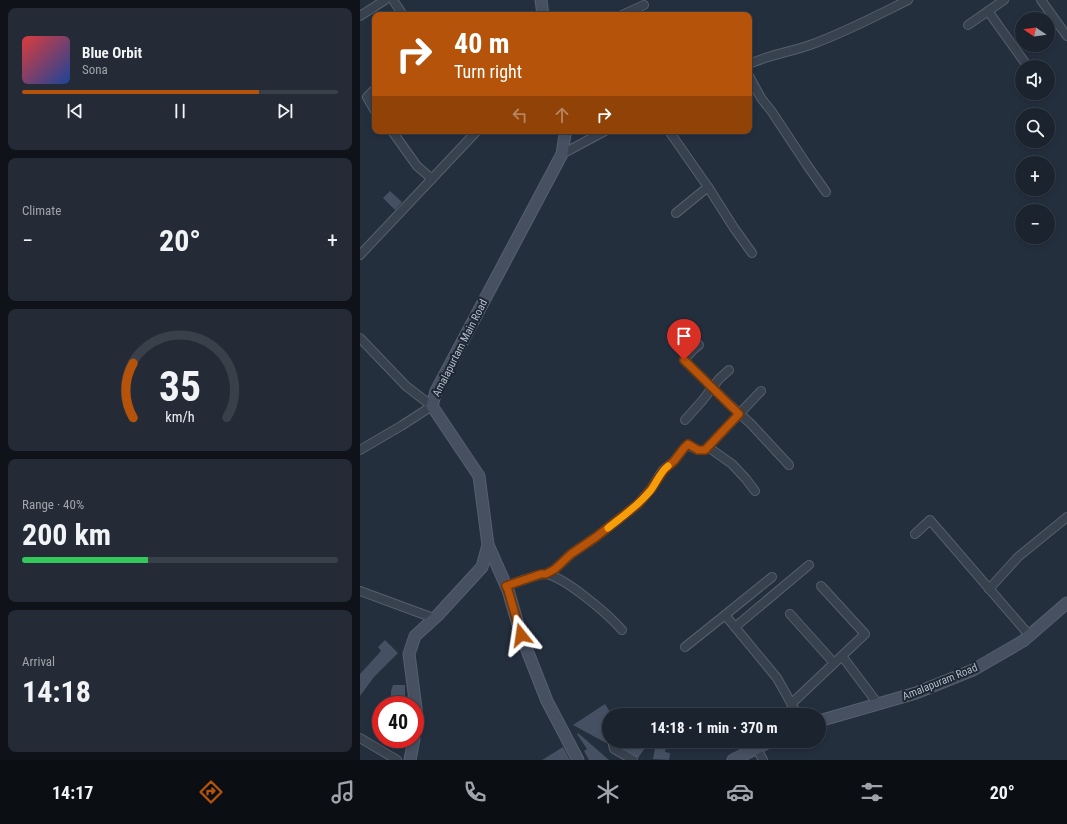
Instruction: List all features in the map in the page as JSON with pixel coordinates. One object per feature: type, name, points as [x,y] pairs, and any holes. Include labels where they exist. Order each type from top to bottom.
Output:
[{"type":"street","points":[[360,16],[385,0]]},
{"type":"street","points":[[393,0],[401,12]]},
{"type":"street","points":[[541,0],[543,12]]},
{"type":"street","points":[[752,63],[831,36],[908,0]]},
{"type":"street","points":[[968,25],[1004,0]]},
{"type":"street","points":[[1041,0],[1067,36]]},
{"type":"street","points":[[629,12],[644,5]]},
{"type":"street","points":[[988,11],[1023,60]]},
{"type":"street","points":[[752,81],[826,192]]},
{"type":"street","points":[[372,92],[367,97],[372,106]]},
{"type":"street","points":[[394,134],[417,166],[432,179]]},
{"type":"street","points":[[360,255],[474,134]]},
{"type":"street","name":"Amalapurtam Main Road","points":[[414,696],[409,654],[415,636],[435,618],[482,567],[488,545],[479,476],[432,406],[436,392],[562,154],[565,134]]},
{"type":"street","points":[[562,154],[599,134]]},
{"type":"street","points":[[671,134],[752,253]]},
{"type":"street","points":[[676,212],[708,187]]},
{"type":"street","points":[[360,338],[406,386],[432,406],[360,450]]},
{"type":"street","points":[[699,345],[694,348],[684,360],[751,424],[789,465]]},
{"type":"street","points":[[685,420],[723,374],[729,370]]},
{"type":"street","points":[[506,586],[541,574],[546,574],[555,569],[571,554],[596,537],[638,504],[651,489],[664,470],[674,461],[688,444],[698,450],[705,450],[761,390]]},
{"type":"street","points":[[708,447],[732,464],[746,478],[755,491]]},
{"type":"street","points":[[990,589],[1018,557],[1067,517]]},
{"type":"street","points":[[915,534],[930,520],[1030,636]]},
{"type":"street","points":[[488,545],[508,590],[521,635],[547,701],[578,760]]},
{"type":"street","points":[[735,627],[809,565]]},
{"type":"street","points":[[546,574],[564,582],[584,596],[606,613],[622,630]]},
{"type":"street","points":[[685,647],[772,577]]},
{"type":"street","points":[[791,704],[865,634],[821,586]]},
{"type":"street","points":[[360,591],[435,618]]},
{"type":"street","name":"Amalapuram Road","points":[[826,719],[916,693],[973,670],[1023,641],[1067,603]]},
{"type":"street","points":[[790,614],[834,663]]},
{"type":"street","points":[[725,615],[777,678],[793,708]]},
{"type":"street","points":[[842,656],[878,704]]},
{"type":"street","points":[[360,738],[397,760]]},
{"type":"street","points":[[410,760],[412,748]]},
{"type":"street","points":[[614,748],[633,760]]},
{"type":"street","points":[[733,760],[757,749],[763,760]]},
{"type":"building","points":[[390,191],[402,202],[395,210],[383,198]]},
{"type":"building","points":[[385,640],[398,653],[374,677],[360,696],[360,674],[381,651],[378,647]]},
{"type":"building","points":[[393,685],[405,685],[405,696],[391,696]]},
{"type":"building","points":[[605,704],[608,708],[602,708],[602,741],[573,725]]},
{"type":"building","points":[[578,733],[609,760],[589,760],[584,751],[587,749],[577,734]]},
{"type":"building","points":[[563,747],[570,760],[542,760]]},
{"type":"building","points":[[622,748],[645,748],[638,758]]},
{"type":"building","points":[[655,748],[666,748],[665,752],[670,753],[669,760],[653,759]]},
{"type":"slow traffic","points":[[608,528],[638,504],[668,466]]},
{"type":"route","points":[[521,635],[506,586],[541,574],[546,574],[555,569],[571,554],[596,537],[638,504],[651,489],[664,470],[674,461],[688,444],[698,450],[705,450],[739,414],[684,360]]}]
